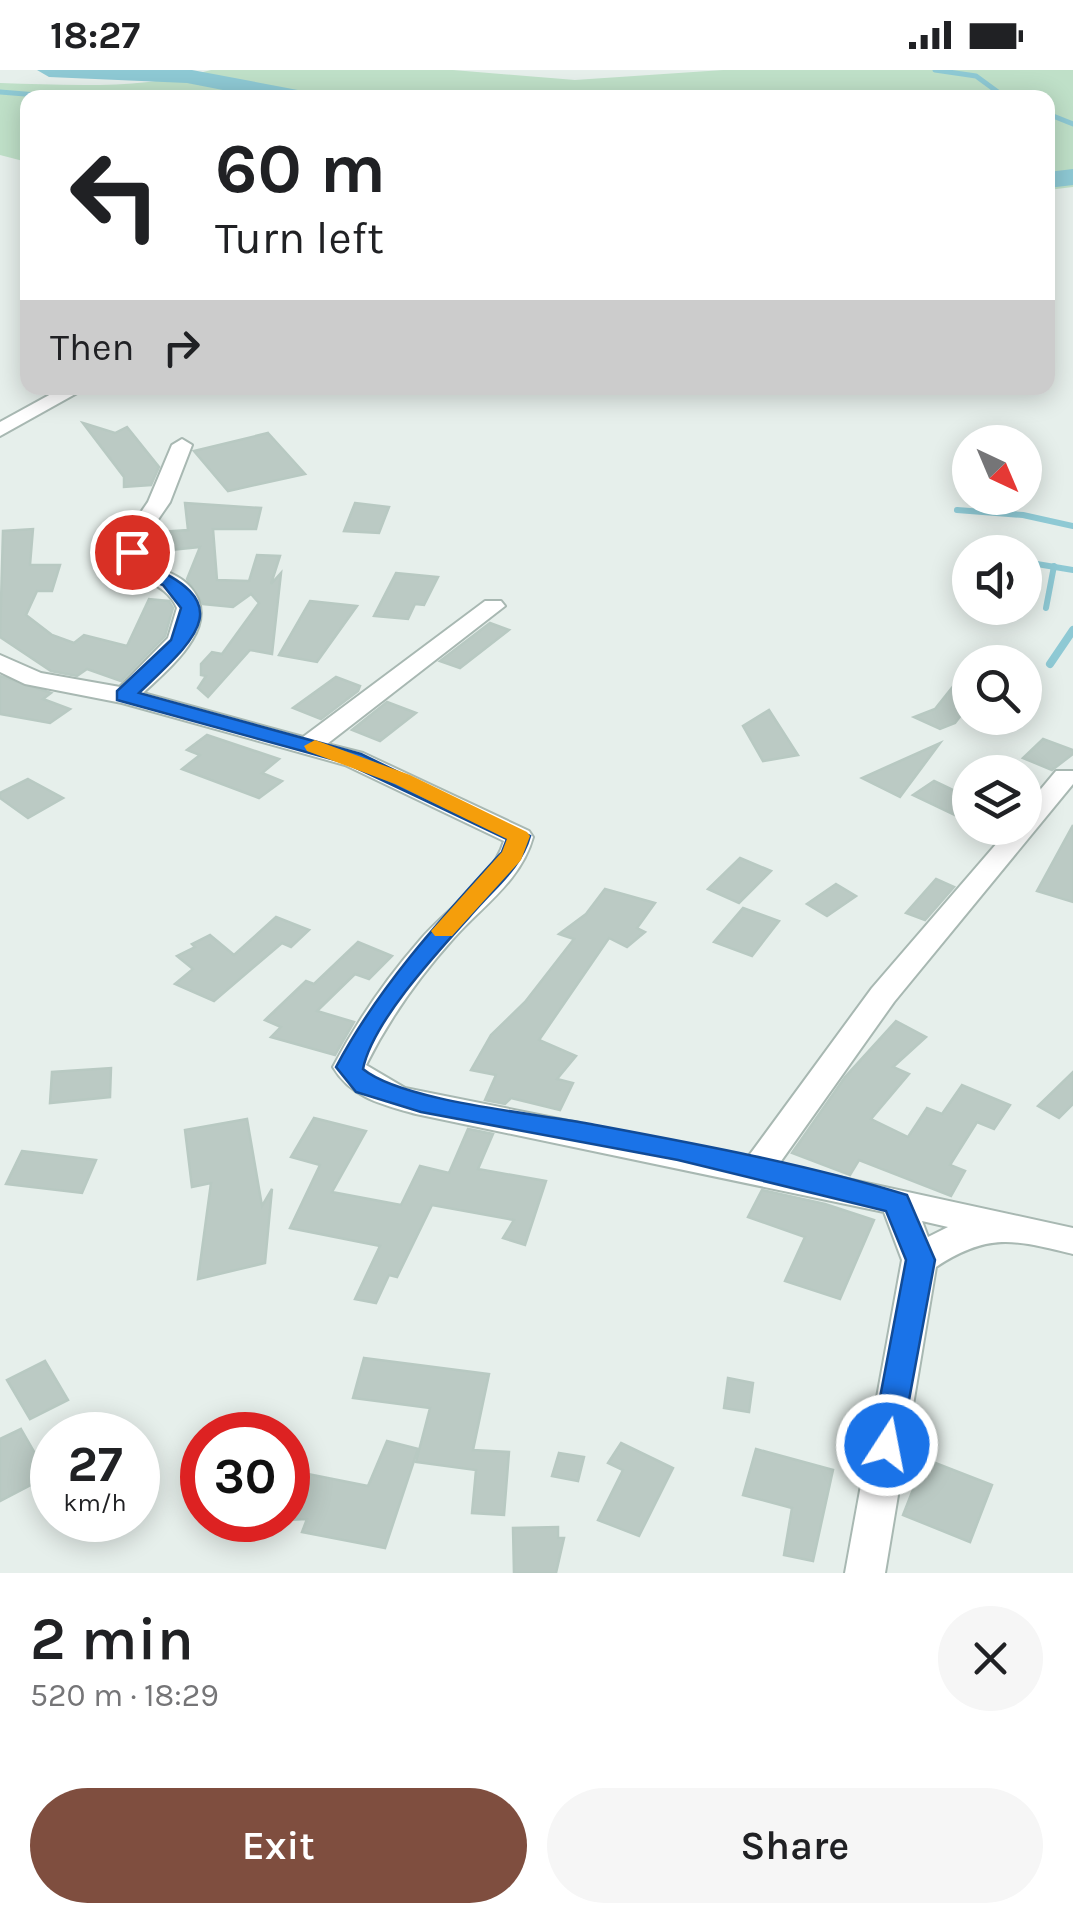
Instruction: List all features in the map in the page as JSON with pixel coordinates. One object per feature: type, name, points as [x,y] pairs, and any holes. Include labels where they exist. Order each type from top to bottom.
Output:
[{"type":"street","points":[[0,430],[63,395]]},
{"type":"street","points":[[125,696],[179,644],[189,625],[191,608],[184,592],[160,575],[133,566],[132,560],[135,537],[160,502],[182,444]]},
{"type":"street","points":[[310,744],[494,606]]},
{"type":"street","points":[[0,662],[34,679],[125,696],[310,744],[402,780],[519,836],[513,854],[440,934],[372,1023],[349,1067],[366,1086],[446,1108],[758,1168],[1073,1241]]},
{"type":"street","points":[[1042,805],[1065,777]]},
{"type":"street","points":[[758,1168],[882,995],[1009,845]]},
{"type":"street","points":[[865,1573],[920,1260],[896,1203]]},
{"type":"street","points":[[920,1260],[948,1240],[991,1224]]},
{"type":"green space","points":[[211,70],[453,70],[575,80],[723,70],[1073,70],[1073,187],[1055,189],[1055,90],[20,90],[20,160],[0,155],[0,83],[133,83]]},
{"type":"building","points":[[83,423],[115,433],[127,427],[159,467],[151,485],[124,487],[124,477]]},
{"type":"building","points":[[268,433],[305,474],[228,491],[194,451]]},
{"type":"building","points":[[185,503],[261,508],[256,529],[213,529],[217,580],[249,581],[257,555],[280,556],[271,584],[281,573],[272,654],[250,650],[208,697],[198,688],[206,676],[201,675],[201,664],[212,652],[222,654],[259,603],[251,594],[233,607],[203,604],[187,579],[200,547],[160,551],[160,532],[188,530]]},
{"type":"building","points":[[355,503],[389,507],[379,533],[344,531]]},
{"type":"building","points":[[33,529],[30,565],[60,565],[52,591],[37,591],[26,615],[52,635],[74,643],[84,635],[127,646],[149,599],[169,601],[173,608],[165,636],[121,681],[87,669],[77,676],[51,671],[0,637],[3,531]]},
{"type":"building","points":[[396,573],[438,577],[424,605],[415,604],[408,619],[374,616]]},
{"type":"building","points":[[310,601],[357,606],[317,662],[279,655]]},
{"type":"building","points":[[490,623],[509,630],[460,668],[440,661]]},
{"type":"building","points":[[0,676],[51,693],[43,699],[70,709],[50,723],[0,714]]},
{"type":"building","points":[[336,677],[360,686],[358,691],[321,719],[293,708]]},
{"type":"building","points":[[952,688],[952,724],[940,729],[914,717],[935,709]]},
{"type":"building","points":[[387,702],[416,713],[380,741],[352,730]]},
{"type":"building","points":[[769,710],[798,755],[763,761],[743,726]]},
{"type":"building","points":[[207,735],[279,759],[262,773],[282,781],[259,798],[182,769],[200,755],[187,750]]},
{"type":"building","points":[[1043,739],[1073,750],[1052,770],[1042,766],[1042,755],[1026,755]]},
{"type":"building","points":[[940,743],[900,797],[862,778]]},
{"type":"building","points":[[28,779],[63,798],[28,818],[0,798],[0,793]]},
{"type":"building","points":[[934,781],[952,790],[952,814],[913,795]]},
{"type":"building","points":[[1073,825],[1073,902],[1037,891]]},
{"type":"building","points":[[740,858],[771,871],[739,903],[708,889]]},
{"type":"building","points":[[936,879],[954,887],[925,920],[906,913]]},
{"type":"building","points":[[836,884],[856,896],[827,916],[807,904]]},
{"type":"building","points":[[605,889],[655,903],[637,928],[645,932],[627,947],[609,938],[539,1040],[576,1056],[557,1079],[573,1083],[560,1110],[511,1098],[505,1104],[485,1100],[496,1075],[471,1070],[491,1035],[525,1002],[574,939],[559,934],[586,914]]},
{"type":"building","points":[[743,908],[779,921],[752,956],[714,942]]},
{"type":"building","points":[[276,917],[309,930],[291,947],[282,943],[214,1001],[175,984],[193,969],[177,956],[195,947],[192,944],[210,935],[234,955]]},
{"type":"building","points":[[358,942],[392,956],[369,979],[355,974],[317,1011],[354,1022],[335,1055],[271,1037],[281,1027],[265,1020],[306,981],[314,984]]},
{"type":"building","points":[[896,1021],[926,1037],[893,1067],[909,1074],[871,1119],[908,1137],[927,1108],[942,1114],[962,1085],[1010,1105],[994,1129],[977,1122],[950,1165],[965,1171],[951,1196],[859,1160],[850,1175],[792,1153],[845,1077]]},
{"type":"building","points":[[111,1068],[110,1097],[50,1103],[52,1072]]},
{"type":"building","points":[[1073,1072],[1073,1104],[1059,1118],[1038,1106]]},
{"type":"building","points":[[314,1118],[366,1131],[332,1192],[401,1205],[420,1166],[449,1173],[468,1129],[493,1134],[478,1169],[546,1181],[525,1245],[503,1238],[514,1220],[432,1205],[397,1277],[389,1275],[376,1303],[355,1299],[380,1246],[290,1228],[320,1165],[291,1157]]},
{"type":"building","points":[[247,1119],[262,1206],[272,1189],[265,1263],[198,1279],[211,1183],[192,1187],[185,1130]]},
{"type":"building","points":[[22,1151],[96,1160],[82,1193],[6,1184]]},
{"type":"building","points":[[762,1190],[874,1220],[840,1299],[785,1281],[805,1237],[748,1217]]},
{"type":"building","points":[[364,1358],[489,1374],[473,1450],[509,1452],[504,1515],[472,1513],[476,1470],[416,1462],[430,1408],[353,1398]]},
{"type":"building","points":[[45,1361],[68,1400],[44,1412],[30,1412],[30,1419],[7,1380]]},
{"type":"building","points":[[728,1378],[753,1383],[749,1412],[724,1408]]},
{"type":"building","points":[[21,1429],[30,1445],[30,1485],[0,1501],[0,1439]]},
{"type":"building","points":[[387,1441],[418,1449],[385,1548],[310,1534],[310,1474],[368,1486]]},
{"type":"building","points":[[621,1443],[673,1468],[639,1536],[598,1520],[623,1470],[608,1463]]},
{"type":"building","points":[[756,1449],[833,1470],[813,1561],[784,1555],[792,1508],[743,1495]]},
{"type":"building","points":[[559,1453],[584,1457],[578,1481],[552,1476]]},
{"type":"building","points":[[925,1459],[992,1485],[970,1542],[903,1515]]},
{"type":"building","points":[[558,1527],[558,1538],[564,1538],[556,1573],[514,1573],[513,1528]]},
{"type":"waterway","points":[[49,70],[187,76],[261,90]]},
{"type":"waterway","points":[[81,73],[85,70]]},
{"type":"waterway","points":[[146,76],[147,70]]},
{"type":"waterway","points":[[935,70],[976,76],[995,90]]},
{"type":"waterway","points":[[0,92],[20,94]]},
{"type":"waterway","points":[[1055,117],[1073,124]]},
{"type":"waterway","points":[[1055,179],[1073,177]]},
{"type":"waterway","points":[[1023,515],[1073,526]]},
{"type":"waterway","points":[[1042,565],[1054,567]]},
{"type":"waterway","points":[[1046,608],[1054,567]]},
{"type":"waterway","points":[[1054,567],[1073,570]]},
{"type":"waterway","points":[[1050,664],[1073,630]]},
{"type":"slow traffic","points":[[315,746],[402,780],[519,836],[513,854],[500,871],[444,931]]},
{"type":"route","points":[[132,552],[133,566],[170,581],[184,592],[191,608],[189,625],[179,644],[125,696],[354,759],[519,836],[513,854],[500,871],[440,934],[372,1023],[349,1067],[354,1076],[366,1086],[446,1108],[678,1150],[849,1188],[896,1203],[920,1260],[887,1445]]}]
